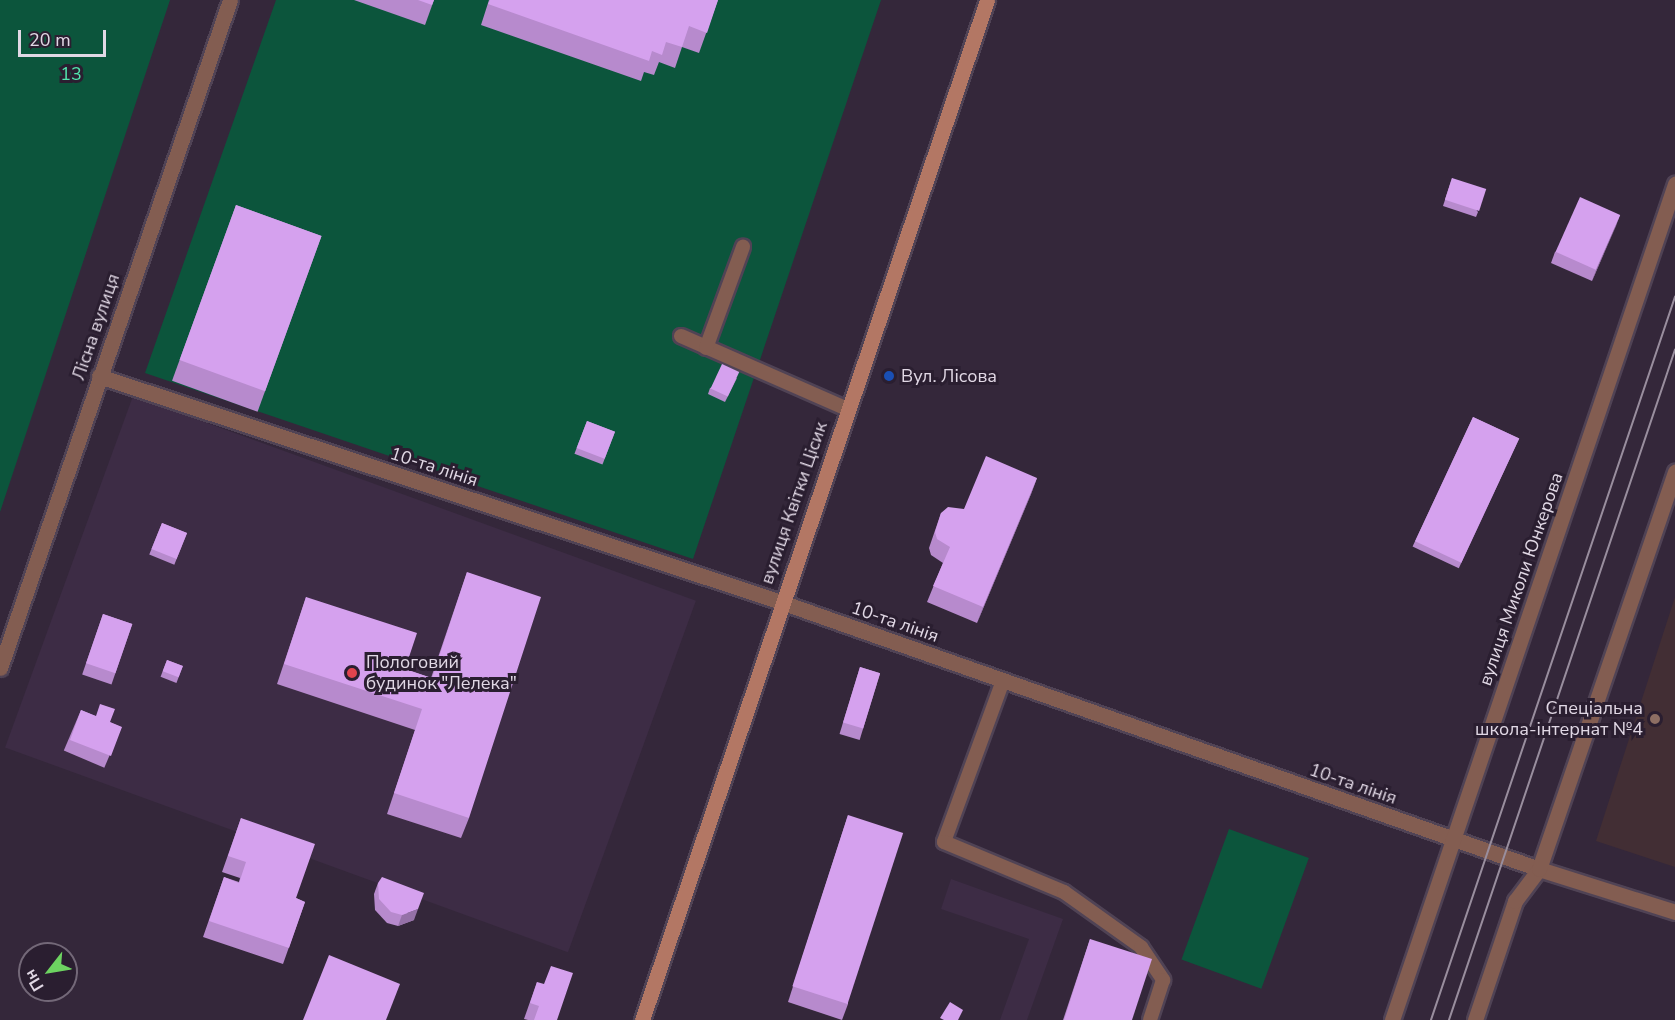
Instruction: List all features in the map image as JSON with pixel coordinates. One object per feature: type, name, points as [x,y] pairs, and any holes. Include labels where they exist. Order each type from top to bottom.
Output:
[{"type":"street","name":"Лісна вулиця","points":[[0,668],[230,0]]},
{"type":"street","name":"вулиця Квітки Цісик","points":[[642,1020],[781,602],[987,0]]},
{"type":"street","name":"вулиця Миколи Юнкерова","points":[[1392,1020],[1675,184]]},
{"type":"street","name":"10-та лінія","points":[[99,376],[781,602],[1454,840],[1675,912]]},
{"type":"street","points":[[1475,1020],[1515,901],[1539,869],[1675,472]]},
{"type":"lane","points":[[706,348],[743,247]]},
{"type":"lane","points":[[681,336],[847,409]]},
{"type":"lane","points":[[1000,686],[945,842],[1064,892],[1141,947],[1163,980],[1150,1020]]},
{"type":"shaded area","name":"Пологовий будинок \"Лелека\"","points":[[133,396],[696,601],[568,952],[5,747]]},
{"type":"shaded area","name":"Спеціальна школа-інтернат №4","points":[[1675,597],[1675,867],[1596,841]]},
{"type":"shaded area","points":[[951,879],[1063,919],[1027,1020],[1000,1020],[1029,939],[941,909]]},
{"type":"green space","name":"13","points":[[0,0],[170,0],[0,512]]},
{"type":"green space","points":[[276,0],[881,0],[693,559],[145,373]]},
{"type":"green space","points":[[1229,829],[1309,858],[1261,989],[1181,960]]},
{"type":"building","points":[[418,0],[434,0],[432,5]]},
{"type":"building","points":[[490,0],[718,0],[707,33],[689,26],[682,47],[666,42],[662,55],[652,51],[649,61],[488,4]]},
{"type":"building","points":[[1452,178],[1486,189],[1479,211],[1445,200]]},
{"type":"building","points":[[1580,197],[1620,215],[1596,270],[1556,252]]},
{"type":"building","points":[[236,205],[322,236],[265,391],[180,360]]},
{"type":"building","points":[[722,364],[739,372],[728,397],[711,388]]},
{"type":"building","points":[[1473,417],[1519,439],[1461,563],[1415,541]]},
{"type":"building","points":[[587,421],[615,432],[605,459],[577,448]]},
{"type":"building","points":[[986,456],[1037,478],[983,607],[933,586],[950,547],[937,539],[935,532],[941,513],[948,507],[964,509]]},
{"type":"building","points":[[162,523],[187,533],[177,559],[152,549]]},
{"type":"building","points":[[467,572],[541,597],[469,818],[394,793],[422,709],[284,664],[306,597],[417,633],[405,669],[432,678]]},
{"type":"building","points":[[103,614],[132,624],[115,673],[86,663]]},
{"type":"building","points":[[167,660],[183,666],[179,677],[163,671]]},
{"type":"building","points":[[860,667],[880,673],[863,729],[843,722]]},
{"type":"building","points":[[100,704],[115,709],[110,722],[122,727],[111,756],[70,740],[81,710],[96,716]]},
{"type":"building","points":[[848,815],[903,833],[848,1004],[792,986]]},
{"type":"building","points":[[241,818],[315,844],[296,898],[305,902],[289,948],[209,921],[224,877],[239,883],[246,862],[228,856]]},
{"type":"building","points":[[382,877],[424,893],[418,909],[402,915],[391,912],[379,899],[378,883]]},
{"type":"building","points":[[1090,939],[1152,959],[1132,1020],[1064,1020]]},
{"type":"building","points":[[329,955],[400,984],[386,1020],[303,1020]]},
{"type":"building","points":[[551,966],[573,973],[557,1020],[534,1020],[539,1006],[530,1003],[537,982],[544,984]]},
{"type":"building","points":[[950,1002],[963,1010],[958,1020],[940,1018]]},
{"type":"tram line","points":[[1431,1020],[1675,297]]},
{"type":"tram line","points":[[1449,1020],[1675,350]]},
{"type":"place","name":"Вул. Лісова","points":[[889,376]]},
{"type":"place","name":"Пологовий будинок \"Лелека\"","points":[[352,673]]},
{"type":"place","name":"Спеціальна школа-інтернат №4","points":[[1655,719]]}]
